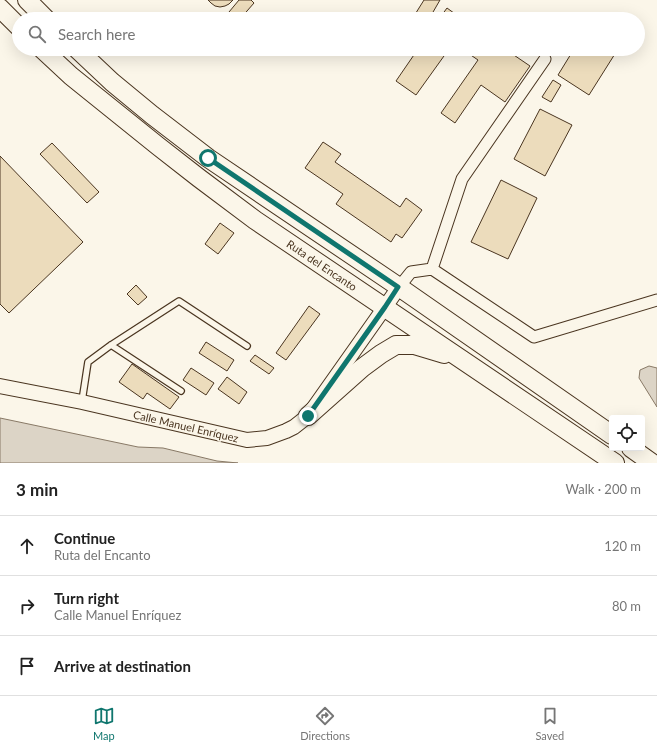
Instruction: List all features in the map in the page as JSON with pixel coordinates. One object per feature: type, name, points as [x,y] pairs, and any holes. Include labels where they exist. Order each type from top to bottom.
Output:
[{"type":"main road","points":[[27,0],[39,12]]},
{"type":"main road","points":[[0,8],[12,20]]},
{"type":"main road","points":[[0,25],[12,34]]},
{"type":"main road","points":[[39,56],[71,76]]},
{"type":"main road","name":"Ruta del Encanto","points":[[50,56],[71,76],[187,169],[255,220],[615,463]]},
{"type":"main road","points":[[84,56],[112,82],[208,158],[609,433]]},
{"type":"main road","points":[[308,416],[362,368],[381,354],[396,346],[414,345],[434,350],[464,361]]},
{"type":"main road","points":[[635,451],[652,463]]},
{"type":"street","points":[[432,268],[462,179],[545,59]]},
{"type":"street","points":[[398,287],[411,272],[432,268],[534,337],[657,300]]},
{"type":"street","name":"Calle Manuel Enríquez","points":[[0,386],[82,402],[247,440],[266,438],[294,427],[308,416],[398,287]]},
{"type":"lane","points":[[82,402],[88,362],[111,345],[179,301],[247,346]]},
{"type":"lane","points":[[111,345],[181,391]]},
{"type":"shaded area","points":[[649,366],[657,368],[657,407],[639,378],[640,370]]},
{"type":"shaded area","points":[[0,418],[138,447],[163,448],[217,461],[238,463],[0,463]]},
{"type":"building","points":[[208,0],[233,0],[229,4],[220,7],[215,6]]},
{"type":"building","points":[[239,0],[251,0],[254,3],[246,12],[229,12]]},
{"type":"building","points":[[424,0],[440,0],[433,12],[416,12]]},
{"type":"building","points":[[447,8],[452,12],[444,12]]},
{"type":"building","points":[[413,56],[444,56],[416,95],[396,81]]},
{"type":"building","points":[[472,56],[515,56],[530,66],[505,102],[481,85],[455,123],[441,113],[478,60]]},
{"type":"building","points":[[570,56],[614,56],[589,95],[558,75]]},
{"type":"building","points":[[553,80],[561,85],[551,102],[542,97]]},
{"type":"building","points":[[540,109],[572,125],[545,176],[514,159]]},
{"type":"building","points":[[323,142],[341,154],[335,162],[400,207],[406,198],[422,210],[402,238],[396,234],[391,242],[336,204],[343,194],[305,168]]},
{"type":"building","points":[[52,143],[99,192],[87,203],[40,154]]},
{"type":"building","points":[[0,156],[83,242],[9,313],[0,304]]},
{"type":"building","points":[[501,180],[537,198],[508,259],[471,242]]},
{"type":"building","points":[[220,223],[234,233],[218,254],[205,244]]},
{"type":"building","points":[[136,285],[147,297],[138,305],[127,294]]},
{"type":"building","points":[[309,306],[320,314],[286,360],[276,353]]},
{"type":"building","points":[[206,342],[234,360],[227,371],[199,353]]},
{"type":"building","points":[[255,355],[274,368],[269,374],[250,361]]},
{"type":"building","points":[[132,364],[179,397],[170,409],[147,393],[143,399],[119,382]]},
{"type":"building","points":[[191,368],[214,383],[206,395],[183,380]]},
{"type":"building","points":[[227,377],[247,392],[239,404],[218,389]]},
{"type":"route","points":[[208,158],[398,287],[308,416]]}]
